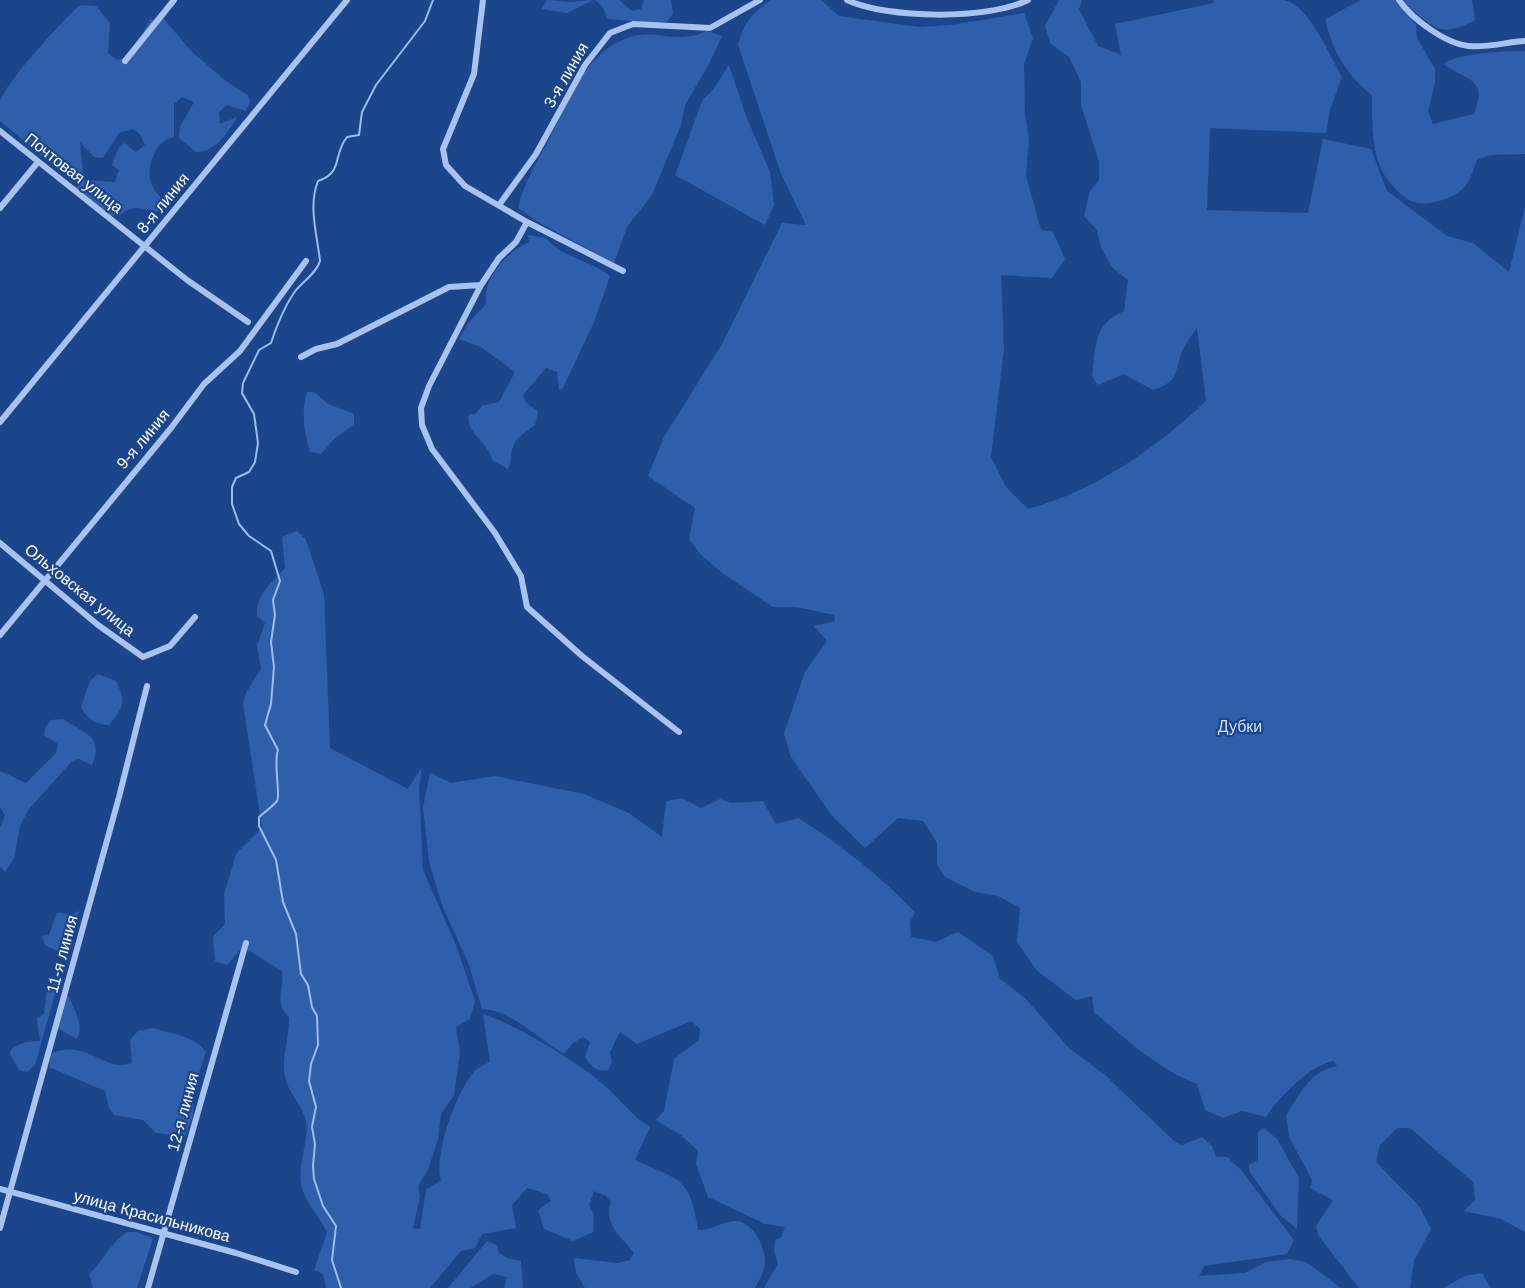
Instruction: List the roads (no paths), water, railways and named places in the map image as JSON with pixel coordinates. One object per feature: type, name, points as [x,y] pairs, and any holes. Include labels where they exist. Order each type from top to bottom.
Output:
[{"type":"street","points":[[125,61],[174,0]]},
{"type":"street","name":"8-я линия","points":[[0,422],[347,0]]},
{"type":"street","points":[[483,0],[474,74],[443,149],[446,165],[465,186],[527,222],[623,271]]},
{"type":"street","name":"3-я линия","points":[[499,205],[536,154],[585,65],[610,33],[633,24],[710,27],[760,0]]},
{"type":"street","points":[[847,0],[863,8],[949,15],[1009,8],[1028,0]]},
{"type":"street","points":[[1399,0],[1413,17],[1461,45],[1525,41]]},
{"type":"street","name":"Почтовая улица","points":[[0,131],[145,246],[248,322]]},
{"type":"street","points":[[0,208],[38,162]]},
{"type":"street","points":[[527,222],[516,242],[499,258],[481,285],[429,386],[422,408],[422,425],[432,449],[495,533],[521,576],[527,607],[591,663],[679,732]]},
{"type":"street","name":"9-я линия","points":[[0,635],[204,384],[240,351],[306,261]]},
{"type":"street","points":[[301,357],[338,344],[449,287],[481,285]]},
{"type":"street","name":"Ольховская улица","points":[[0,543],[98,625],[143,657],[170,646],[195,616]]},
{"type":"street","name":"11-я линия","points":[[0,1228],[119,797],[147,686]]},
{"type":"street","name":"12-я линия","points":[[148,1288],[246,943]]},
{"type":"street","name":"улица Красильникова","points":[[0,1189],[296,1272]]},
{"type":"waterway","points":[[341,1288],[332,1260],[336,1226],[323,1206],[314,1179],[315,1144],[312,1127],[316,1107],[309,1081],[311,1064],[318,1045],[317,1016],[312,1007],[308,985],[301,974],[296,934],[283,902],[276,860],[259,826],[259,817],[278,798],[276,763],[278,750],[265,725],[271,704],[274,667],[271,642],[275,615],[273,600],[280,581],[271,551],[249,536],[239,524],[232,504],[232,487],[236,478],[249,472],[255,462],[258,443],[254,414],[242,393],[243,383],[259,350],[271,343],[292,296],[313,273],[320,261],[313,210],[318,181],[335,168],[347,137],[359,135],[362,112],[376,85],[425,21],[433,0]]},
{"type":"park label","name":"Дубки","points":[[1240,726]]}]
